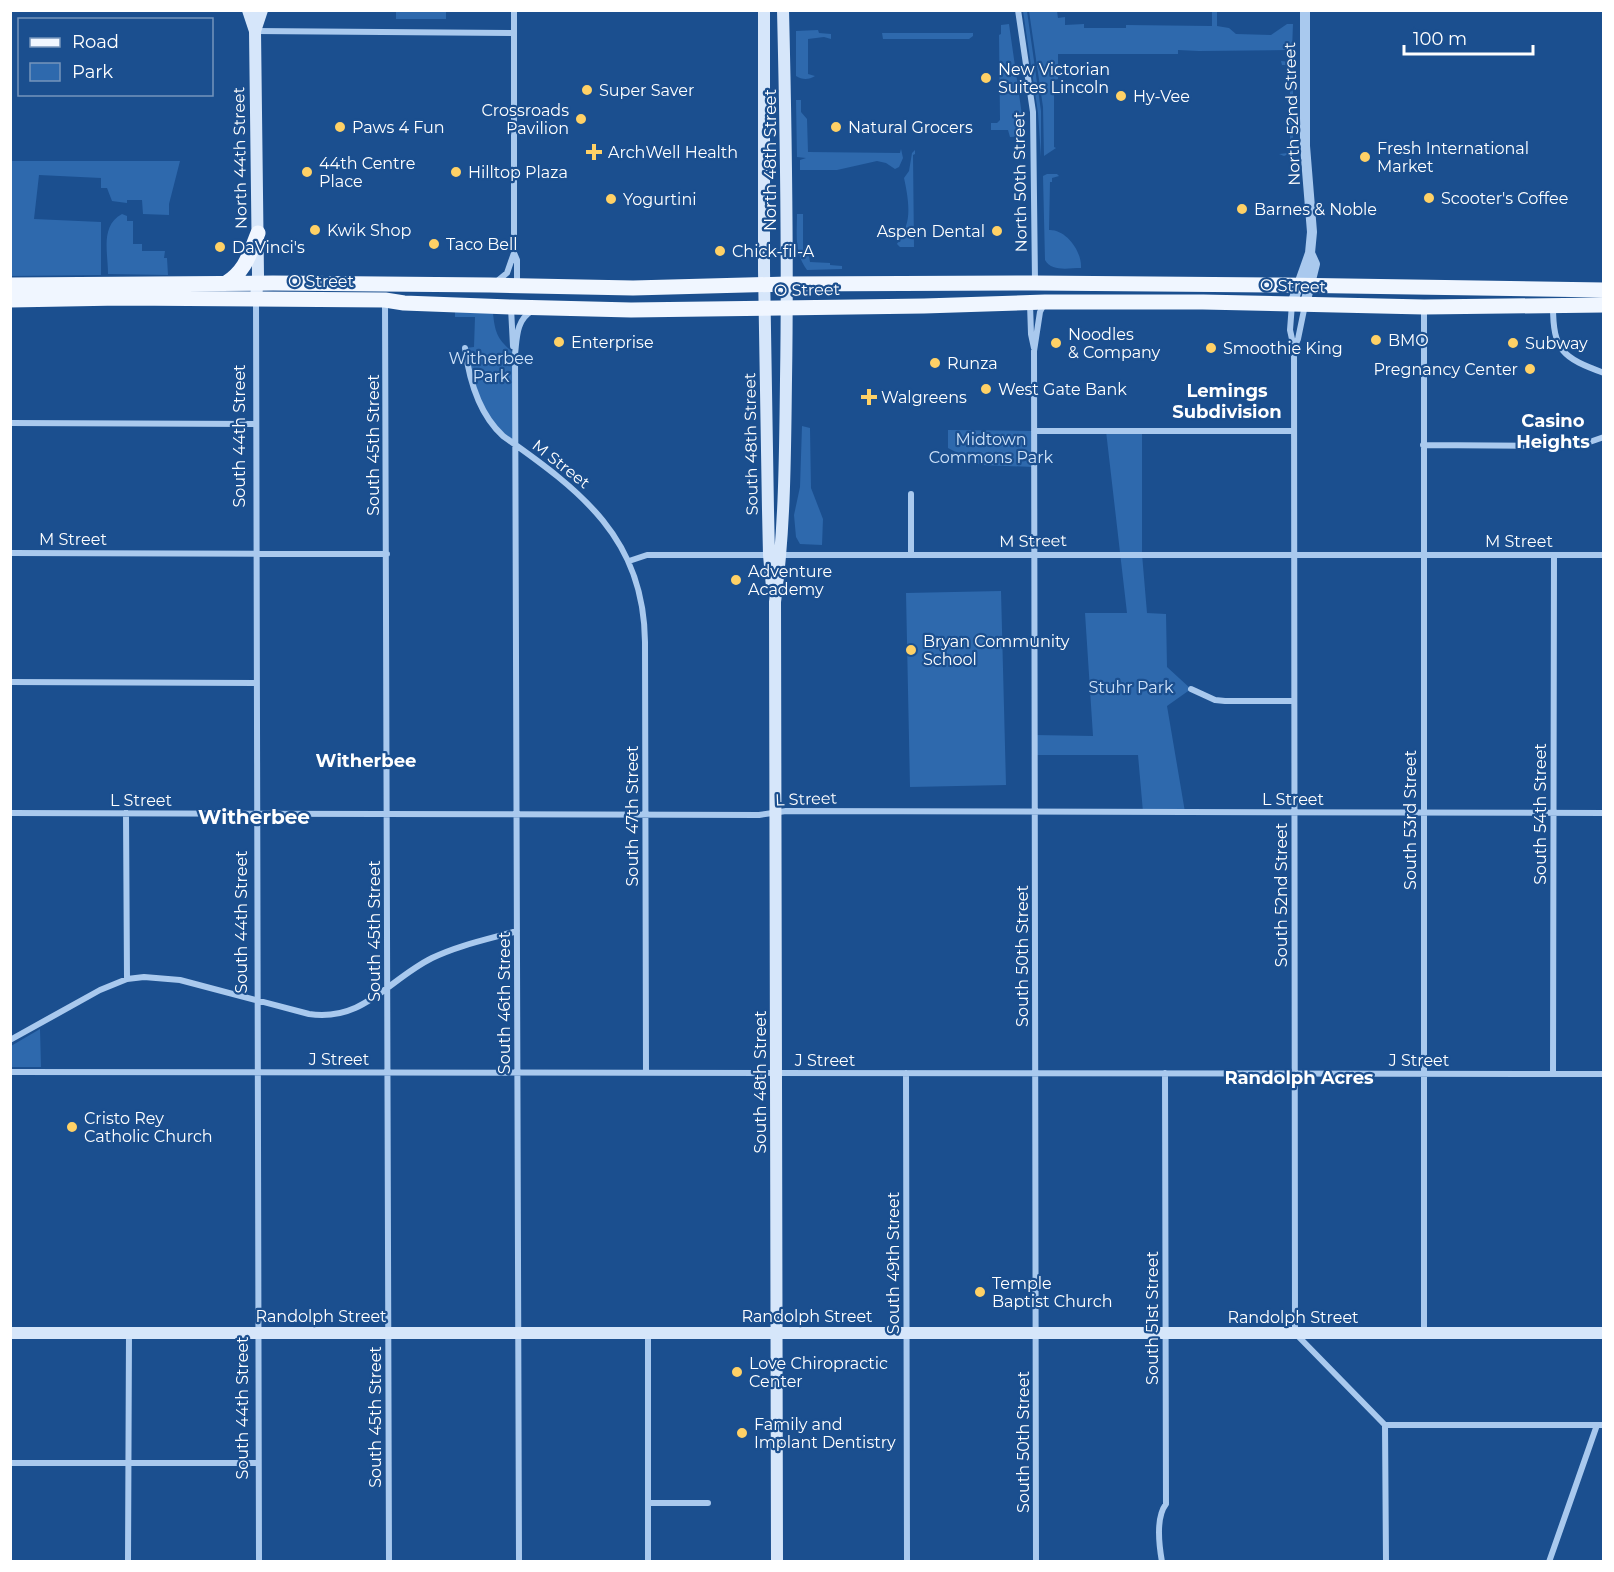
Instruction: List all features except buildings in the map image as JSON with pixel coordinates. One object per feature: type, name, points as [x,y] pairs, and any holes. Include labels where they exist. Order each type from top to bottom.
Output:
[{"type":"main road","name":"North 44th Street","points":[[248,10],[255,32],[258,283]]},
{"type":"main road","name":"North 44th Street","points":[[255,32],[262,10]]},
{"type":"main road","name":"North 48th Street","points":[[764,10],[765,285]]},
{"type":"main road","name":"North 48th Street","points":[[783,10],[787,308]]},
{"type":"main road","points":[[226,283],[239,274],[244,267],[258,233]]},
{"type":"main road","name":"O Street","points":[[10,285],[258,283],[597,288],[787,284],[1139,283],[1604,290]]},
{"type":"main road","name":"South 44th Street","points":[[256,299],[258,283]]},
{"type":"main road","points":[[924,306],[947,298],[1020,293],[1031,288],[1035,283]]},
{"type":"main road","points":[[1038,302],[1038,295],[1048,291],[1107,290],[1139,283]]},
{"type":"main road","name":"South 48th Street","points":[[765,285],[775,555],[777,1562]]},
{"type":"main road","points":[[385,300],[404,293],[498,293],[512,290],[517,286]]},
{"type":"main road","points":[[511,308],[516,299],[522,296],[563,294],[597,288]]},
{"type":"main road","name":"O Street","points":[[10,300],[385,300],[511,308],[631,310],[1038,302],[1424,307],[1604,305]]},
{"type":"main road","name":"South 48th Street","points":[[775,555],[785,479],[787,308]]},
{"type":"main road","name":"Randolph Street","points":[[10,1333],[1604,1333]]},
{"type":"street","points":[[490,285],[505,276],[514,253],[514,10]]},
{"type":"street","name":"North 50th Street","points":[[1018,10],[1033,112],[1035,283]]},
{"type":"street","name":"North 52nd Street","points":[[1299,304],[1304,285],[1315,264],[1310,253],[1312,222],[1305,146],[1305,10]]},
{"type":"street","points":[[255,32],[514,33]]},
{"type":"street","points":[[514,253],[518,260],[517,286]]},
{"type":"street","name":"South 44th Street","points":[[256,299],[259,1562]]},
{"type":"street","name":"South 45th Street","points":[[385,300],[388,1562]]},
{"type":"street","name":"South 50th Street","points":[[1034,351],[1031,334],[1038,302]]},
{"type":"street","name":"South 50th Street","points":[[1036,1562],[1034,351],[1040,312],[1038,302]]},
{"type":"street","name":"South 52nd Street","points":[[1295,1333],[1294,348],[1290,330],[1299,304]]},
{"type":"street","name":"South 52nd Street","points":[[1294,348],[1298,339],[1299,304]]},
{"type":"street","points":[[1553,305],[1554,331],[1561,349],[1577,362],[1604,373]]},
{"type":"street","name":"South 53rd Street","points":[[1424,307],[1424,1333]]},
{"type":"street","name":"South 46th Street","points":[[511,308],[511,330],[515,354],[519,1562]]},
{"type":"street","name":"South 46th Street","points":[[515,354],[521,320],[531,311],[541,308]]},
{"type":"street","points":[[465,348],[470,377],[478,400],[499,433],[515,445]]},
{"type":"street","points":[[10,423],[255,424]]},
{"type":"street","points":[[1034,431],[1294,431]]},
{"type":"street","points":[[1424,445],[1578,446],[1604,437]]},
{"type":"street","name":"M Street","points":[[515,445],[588,503],[610,530],[629,561],[647,555],[1604,555]]},
{"type":"street","points":[[911,494],[911,555]]},
{"type":"street","name":"M Street","points":[[10,553],[387,554]]},
{"type":"street","name":"South 54th Street","points":[[1554,555],[1554,1074]]},
{"type":"street","name":"South 47th Street","points":[[629,561],[640,594],[645,627],[646,1073]]},
{"type":"street","points":[[10,682],[256,683]]},
{"type":"street","points":[[1191,688],[1215,700],[1294,701]]},
{"type":"street","name":"L Street","points":[[10,813],[759,816],[776,813],[1035,812],[1604,813]]},
{"type":"street","points":[[126,813],[127,979]]},
{"type":"street","points":[[10,1040],[100,990],[127,979],[170,978],[309,1014],[331,1015],[350,1011],[374,999],[416,967],[445,952],[517,931]]},
{"type":"street","name":"J Street","points":[[10,1072],[1604,1074]]},
{"type":"street","name":"South 49th Street","points":[[906,1073],[907,1562]]},
{"type":"street","name":"South 51st Street","points":[[1162,1562],[1161,1514],[1166,1504],[1165,1073]]},
{"type":"street","points":[[128,1562],[129,1333]]},
{"type":"street","points":[[648,1333],[648,1562]]},
{"type":"street","points":[[1295,1333],[1385,1425],[1386,1562]]},
{"type":"street","points":[[1385,1425],[1600,1425],[1549,1562]]},
{"type":"street","points":[[10,1463],[258,1463]]},
{"type":"street","points":[[648,1503],[708,1503]]},
{"type":"green space","points":[[396,11],[446,11],[446,19],[396,19]]},
{"type":"green space","points":[[1023,11],[1027,11],[1041,111],[1041,157],[1038,113]]},
{"type":"green space","points":[[1029,11],[1057,11],[1058,18],[1065,17],[1065,25],[1084,24],[1084,28],[1126,28],[1126,25],[1212,26],[1212,11],[1217,11],[1217,26],[1229,28],[1236,34],[1271,35],[1287,24],[1293,24],[1292,50],[1178,50],[1178,54],[1058,54],[1058,79],[1054,80],[1054,147],[1056,148],[1044,156],[1043,107]]},
{"type":"green space","points":[[1009,24],[1025,136],[1010,137],[1008,130],[991,130],[991,123],[997,123],[1000,120],[999,35],[1001,25]]},
{"type":"green space","points":[[818,30],[819,33],[831,34],[831,39],[824,37],[808,39],[808,74],[815,76],[808,79],[796,76],[796,31]]},
{"type":"green space","points":[[882,33],[973,33],[973,36],[969,39],[883,39]]},
{"type":"green space","points":[[1281,61],[1290,62],[1293,67],[1293,152],[1284,156],[1279,154],[1288,153],[1290,149],[1290,70],[1288,65],[1282,65]]},
{"type":"green space","points":[[796,100],[801,100],[801,112],[807,119],[808,152],[900,153],[901,149],[903,158],[899,167],[895,169],[886,163],[877,161],[837,170],[800,170],[800,160],[806,158],[797,157]]},
{"type":"green space","points":[[915,150],[913,155],[914,247],[900,247],[897,244],[905,231],[908,215],[904,178],[909,171],[912,153]]},
{"type":"green space","points":[[11,161],[180,161],[169,204],[169,215],[143,214],[142,200],[127,200],[127,203],[112,201],[107,188],[101,188],[101,178],[39,175],[34,219],[101,222],[101,275],[11,276]]},
{"type":"green space","points":[[1047,174],[1059,176],[1052,178],[1050,182],[1049,230],[1061,233],[1071,242],[1079,254],[1081,268],[1056,268],[1045,260],[1043,176]]},
{"type":"green space","points":[[122,214],[127,216],[127,221],[133,221],[133,244],[142,244],[142,251],[165,251],[164,258],[167,258],[168,275],[108,274],[108,232],[115,219]]},
{"type":"green space","points":[[797,214],[803,214],[803,256],[809,256],[810,262],[830,263],[830,265],[842,266],[842,269],[807,270],[798,250]]},
{"type":"green space","name":"Witherbee Park","points":[[455,311],[493,313],[498,336],[515,354],[515,445],[503,436],[478,400],[465,348],[474,347],[475,317],[455,317]]},
{"type":"green space","points":[[802,426],[810,428],[811,488],[823,519],[822,545],[800,544],[796,537],[794,515],[800,487]]},
{"type":"green space","name":"Midtown Commons Park","points":[[948,430],[1034,431],[1034,467],[981,465],[948,448]]},
{"type":"green space","name":"Stuhr Park","points":[[1106,431],[1142,431],[1142,554],[1147,613],[1166,614],[1167,667],[1191,689],[1167,706],[1185,812],[1143,812],[1138,755],[1035,755],[1035,735],[1093,736],[1085,613],[1127,613]]},
{"type":"green space","points":[[1001,591],[1006,785],[910,787],[906,593]]},
{"type":"green space","points":[[40,1029],[41,1067],[11,1067],[11,1046]]},
{"type":"place","name":"New Victorian Suites Lincoln","points":[[986,78]]},
{"type":"place","name":"Super Saver","points":[[587,90]]},
{"type":"place","name":"Hy-Vee","points":[[1121,96]]},
{"type":"place","name":"Crossroads Pavilion","points":[[581,119]]},
{"type":"place","name":"Paws 4 Fun","points":[[340,127]]},
{"type":"place","name":"Natural Grocers","points":[[836,127]]},
{"type":"place","name":"ArchWell Health","points":[[594,152]]},
{"type":"place","name":"Fresh International Market","points":[[1365,157]]},
{"type":"place","name":"44th Centre Place","points":[[307,172]]},
{"type":"place","name":"Hilltop Plaza","points":[[456,172]]},
{"type":"place","name":"Scooter's Coffee","points":[[1429,198]]},
{"type":"place","name":"Yogurtini","points":[[611,199]]},
{"type":"place","name":"Barnes & Noble","points":[[1242,209]]},
{"type":"place","name":"Kwik Shop","points":[[315,230]]},
{"type":"place","name":"Aspen Dental","points":[[997,231]]},
{"type":"place","name":"Taco Bell","points":[[434,244]]},
{"type":"place","name":"DaVinci's","points":[[220,247]]},
{"type":"place","name":"Chick-fil-A","points":[[720,251]]},
{"type":"place","name":"BMO","points":[[1376,340]]},
{"type":"place","name":"Enterprise","points":[[559,342]]},
{"type":"place","name":"Noodles & Company","points":[[1056,343]]},
{"type":"place","name":"Subway","points":[[1513,343]]},
{"type":"place","name":"Smoothie King","points":[[1211,348]]},
{"type":"place","name":"Runza","points":[[935,363]]},
{"type":"place","name":"Pregnancy Center","points":[[1530,369]]},
{"type":"place","name":"West Gate Bank","points":[[986,389]]},
{"type":"place","name":"Walgreens","points":[[869,397]]},
{"type":"place","name":"Adventure Academy","points":[[736,580]]},
{"type":"place","name":"Bryan Community School","points":[[911,650]]},
{"type":"place","name":"Cristo Rey Catholic Church","points":[[72,1127]]},
{"type":"place","name":"Temple Baptist Church","points":[[980,1292]]},
{"type":"place","name":"Love Chiropractic Center","points":[[737,1372]]},
{"type":"place","name":"Family and Implant Dentistry","points":[[742,1433]]},
{"type":"district","name":"Lemings Subdivision","points":[[1227,401]]},
{"type":"district","name":"Casino Heights","points":[[1553,431]]},
{"type":"district","name":"Witherbee","points":[[366,761]]},
{"type":"district","name":"Witherbee","points":[[254,817]]},
{"type":"district","name":"Randolph Acres","points":[[1299,1078]]}]
